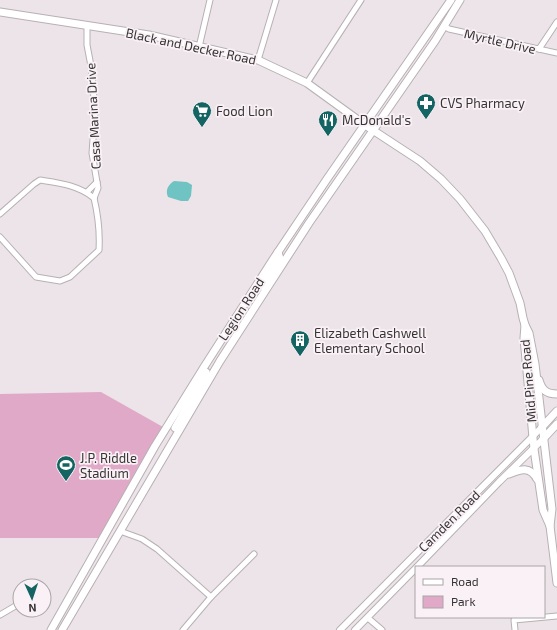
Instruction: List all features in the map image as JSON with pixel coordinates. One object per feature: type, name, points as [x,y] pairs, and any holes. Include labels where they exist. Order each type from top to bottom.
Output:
[{"type":"main road","name":"Legion Road","points":[[52,629],[155,446],[204,367],[315,197],[451,0]]},
{"type":"main road","name":"Legion Road","points":[[62,630],[216,367],[288,256],[444,26],[460,0]]},
{"type":"main road","name":"Black and Decker Road","points":[[0,12],[149,35],[258,60],[307,83],[365,125]]},
{"type":"main road","name":"Mid Pine Road","points":[[365,125],[420,160],[448,186],[474,215],[494,244],[509,273],[520,303],[525,325],[529,333],[535,364],[552,509],[550,526]]},
{"type":"main road","points":[[288,256],[285,252],[308,215],[315,197]]},
{"type":"main road","points":[[263,294],[265,283],[280,258],[278,252]]},
{"type":"main road","points":[[216,367],[213,365],[213,362],[245,310],[248,299]]},
{"type":"main road","name":"Mid Pine Road","points":[[525,325],[524,338],[532,437],[543,510],[550,526]]},
{"type":"main road","points":[[535,364],[541,386],[549,393],[557,394]]},
{"type":"main road","points":[[168,449],[173,431],[208,370],[204,367]]},
{"type":"main road","name":"Camden Road","points":[[542,427],[557,411]]},
{"type":"main road","name":"Camden Road","points":[[544,439],[557,424]]},
{"type":"main road","points":[[509,474],[523,469],[530,471],[534,474],[538,483]]},
{"type":"main road","points":[[83,595],[84,585],[115,529],[112,524]]},
{"type":"main road","points":[[550,526],[556,565],[557,583]]},
{"type":"street","points":[[200,47],[210,0]]},
{"type":"street","points":[[258,60],[276,0]]},
{"type":"street","points":[[307,83],[361,0]]},
{"type":"street","points":[[539,49],[557,22]]},
{"type":"street","name":"Casa Marina Drive","points":[[87,26],[87,44],[91,66],[95,112],[92,153],[98,188],[97,193]]},
{"type":"street","name":"Myrtle Drive","points":[[444,26],[449,29],[557,53]]},
{"type":"street","points":[[0,214],[40,180],[70,185],[87,192],[94,198],[100,239],[99,250],[70,277],[60,280],[36,277],[0,237]]},
{"type":"street","name":"Casa Marina Drive","points":[[87,192],[97,182]]},
{"type":"street","points":[[92,187],[97,193],[94,198]]},
{"type":"street","name":"Camden Road","points":[[340,630],[542,427]]},
{"type":"street","name":"Camden Road","points":[[419,566],[544,439]]},
{"type":"street","points":[[120,531],[142,539],[156,548],[212,597]]},
{"type":"street","points":[[183,630],[212,597],[254,554]]},
{"type":"street","name":"Camden Road","points":[[355,630],[415,570]]},
{"type":"street","points":[[0,615],[12,609]]},
{"type":"street","points":[[545,617],[557,616]]},
{"type":"street","points":[[368,618],[382,630]]},
{"type":"street","points":[[515,630],[514,620],[536,618]]},
{"type":"green space","name":"J.P. Riddle Stadium","points":[[101,392],[163,427],[101,538],[0,538],[0,394]]},
{"type":"water","points":[[174,181],[187,182],[192,185],[191,196],[188,201],[181,201],[168,197],[168,188]]},
{"type":"place","name":"CVS Pharmacy","points":[[426,120]]},
{"type":"place","name":"Food Lion","points":[[202,128]]},
{"type":"place","name":"McDonald's","points":[[328,137]]},
{"type":"place","name":"Elizabeth Cashwell Elementary School","points":[[300,357]]},
{"type":"place","name":"J.P. Riddle Stadium","points":[[66,482]]}]
